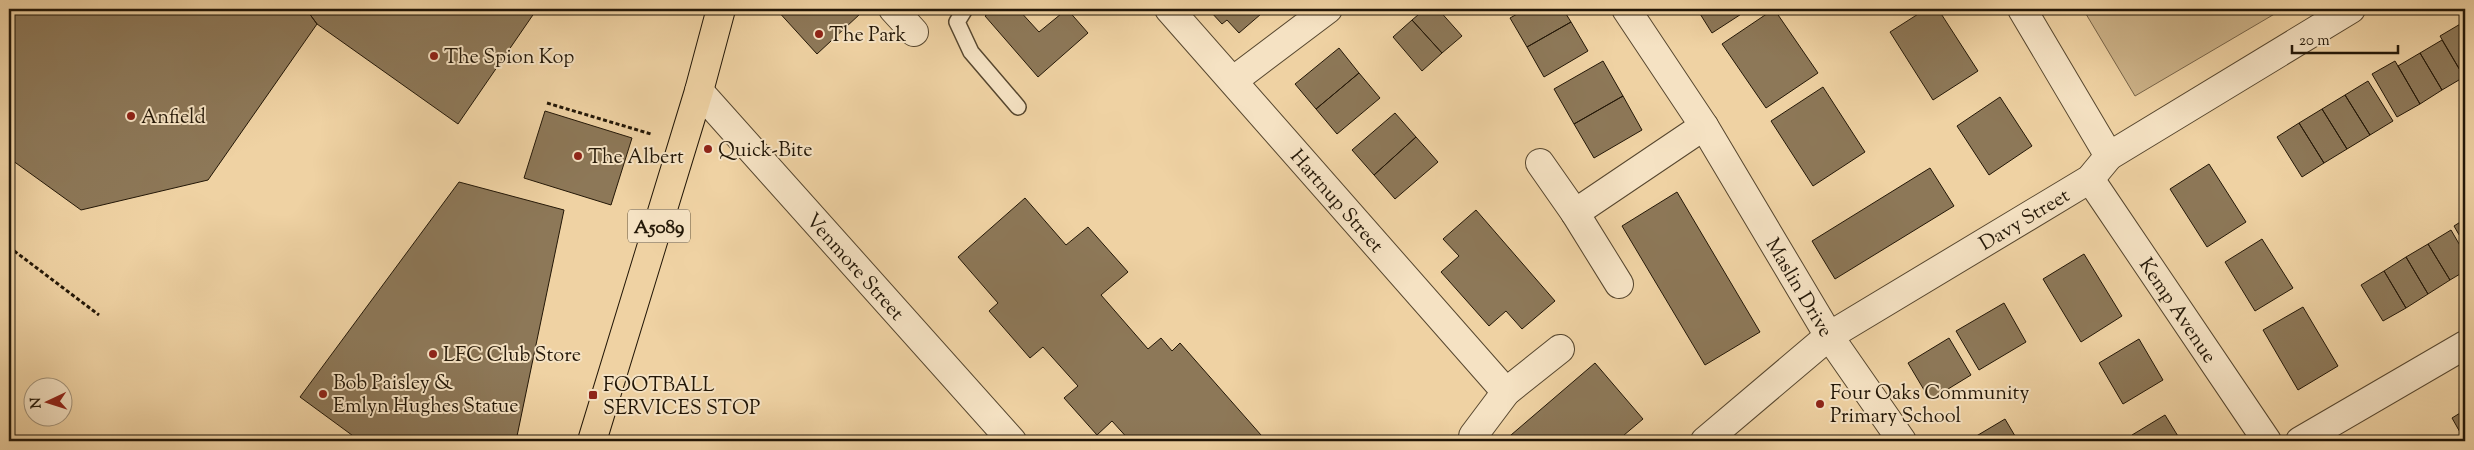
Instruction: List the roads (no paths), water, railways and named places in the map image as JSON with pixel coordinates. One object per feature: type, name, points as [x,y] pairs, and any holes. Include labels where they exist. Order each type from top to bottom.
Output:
[{"type":"highway","name":"A5089","points":[[592,441],[699,91],[722,9]]},
{"type":"street","points":[[893,9],[914,32]]},
{"type":"street","name":"Hartnup Street","points":[[1169,9],[1234,80],[1506,392]]},
{"type":"street","points":[[1234,80],[1328,9]]},
{"type":"street","name":"Maslin Drive","points":[[1626,9],[1704,126],[1829,336],[1902,441]]},
{"type":"street","points":[[2022,9],[2109,156]]},
{"type":"street","name":"Davy Street","points":[[1705,441],[1829,336],[2090,179],[2109,156],[2351,9]]},
{"type":"street","name":"Venmore Street","points":[[699,91],[1012,441]]},
{"type":"street","points":[[1575,213],[1704,126]]},
{"type":"street","points":[[1540,163],[1575,213],[1619,284]]},
{"type":"street","name":"Kemp Avenue","points":[[2090,179],[2267,441]]},
{"type":"street","points":[[2300,441],[2465,345]]},
{"type":"street","points":[[1473,436],[1506,392],[1560,349]]},
{"type":"lane","points":[[965,9],[957,22],[971,52],[1018,107]]},
{"type":"place","name":"The Park","points":[[819,34]]},
{"type":"place","name":"The Spion Kop","points":[[434,56]]},
{"type":"place","name":"Anfield","points":[[131,116]]},
{"type":"place","name":"Quick-Bite","points":[[708,149]]},
{"type":"place","name":"The Albert","points":[[578,156]]},
{"type":"place","name":"LFC Club Store","points":[[433,354]]},
{"type":"place","name":"Bob Paisley & Emlyn Hughes Statue","points":[[323,394]]},
{"type":"place","name":"FOOTBALL SERVICES STOP","points":[[593,395]]},
{"type":"place","name":"Four Oaks Community Primary School","points":[[1820,404]]}]
